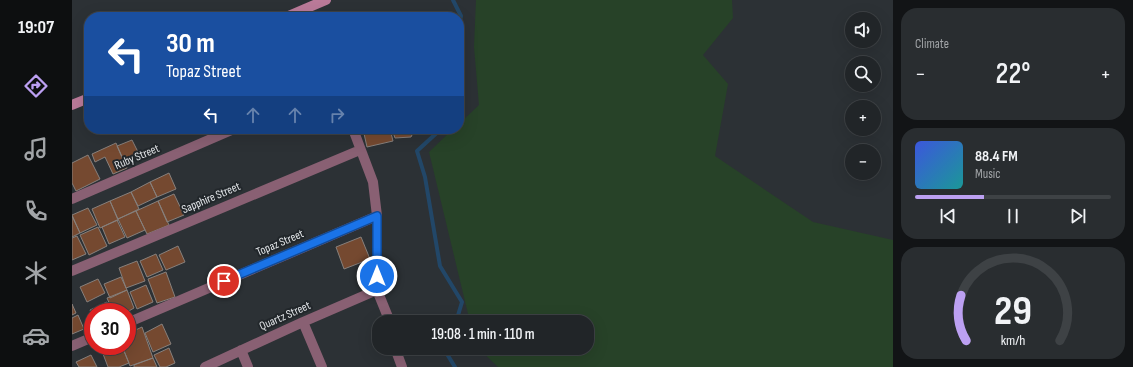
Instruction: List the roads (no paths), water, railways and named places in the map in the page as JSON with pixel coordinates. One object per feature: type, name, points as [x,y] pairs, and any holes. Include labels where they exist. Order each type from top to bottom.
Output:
[{"type":"street","points":[[296,12],[313,3],[326,0]]},
{"type":"street","points":[[72,105],[84,100]]},
{"type":"street","name":"Ruby Street","points":[[72,199],[222,134]]},
{"type":"street","points":[[355,134],[373,182],[377,216],[377,290],[387,315]]},
{"type":"street","name":"Sapphire Street","points":[[72,271],[360,150]]},
{"type":"street","name":"Topaz Street","points":[[136,319],[377,216]]},
{"type":"street","name":"Quartz Street","points":[[205,367],[240,350],[377,290]]},
{"type":"street","points":[[303,322],[322,367]]},
{"type":"street","points":[[72,346],[84,341]]},
{"type":"street","points":[[240,350],[248,367]]},
{"type":"street","points":[[398,355],[402,367]]},
{"type":"waterway","points":[[453,0],[459,12]]},
{"type":"waterway","points":[[436,134],[417,151],[425,177],[440,266],[462,302],[458,315]]},
{"type":"waterway","points":[[448,355],[455,367]]}]
